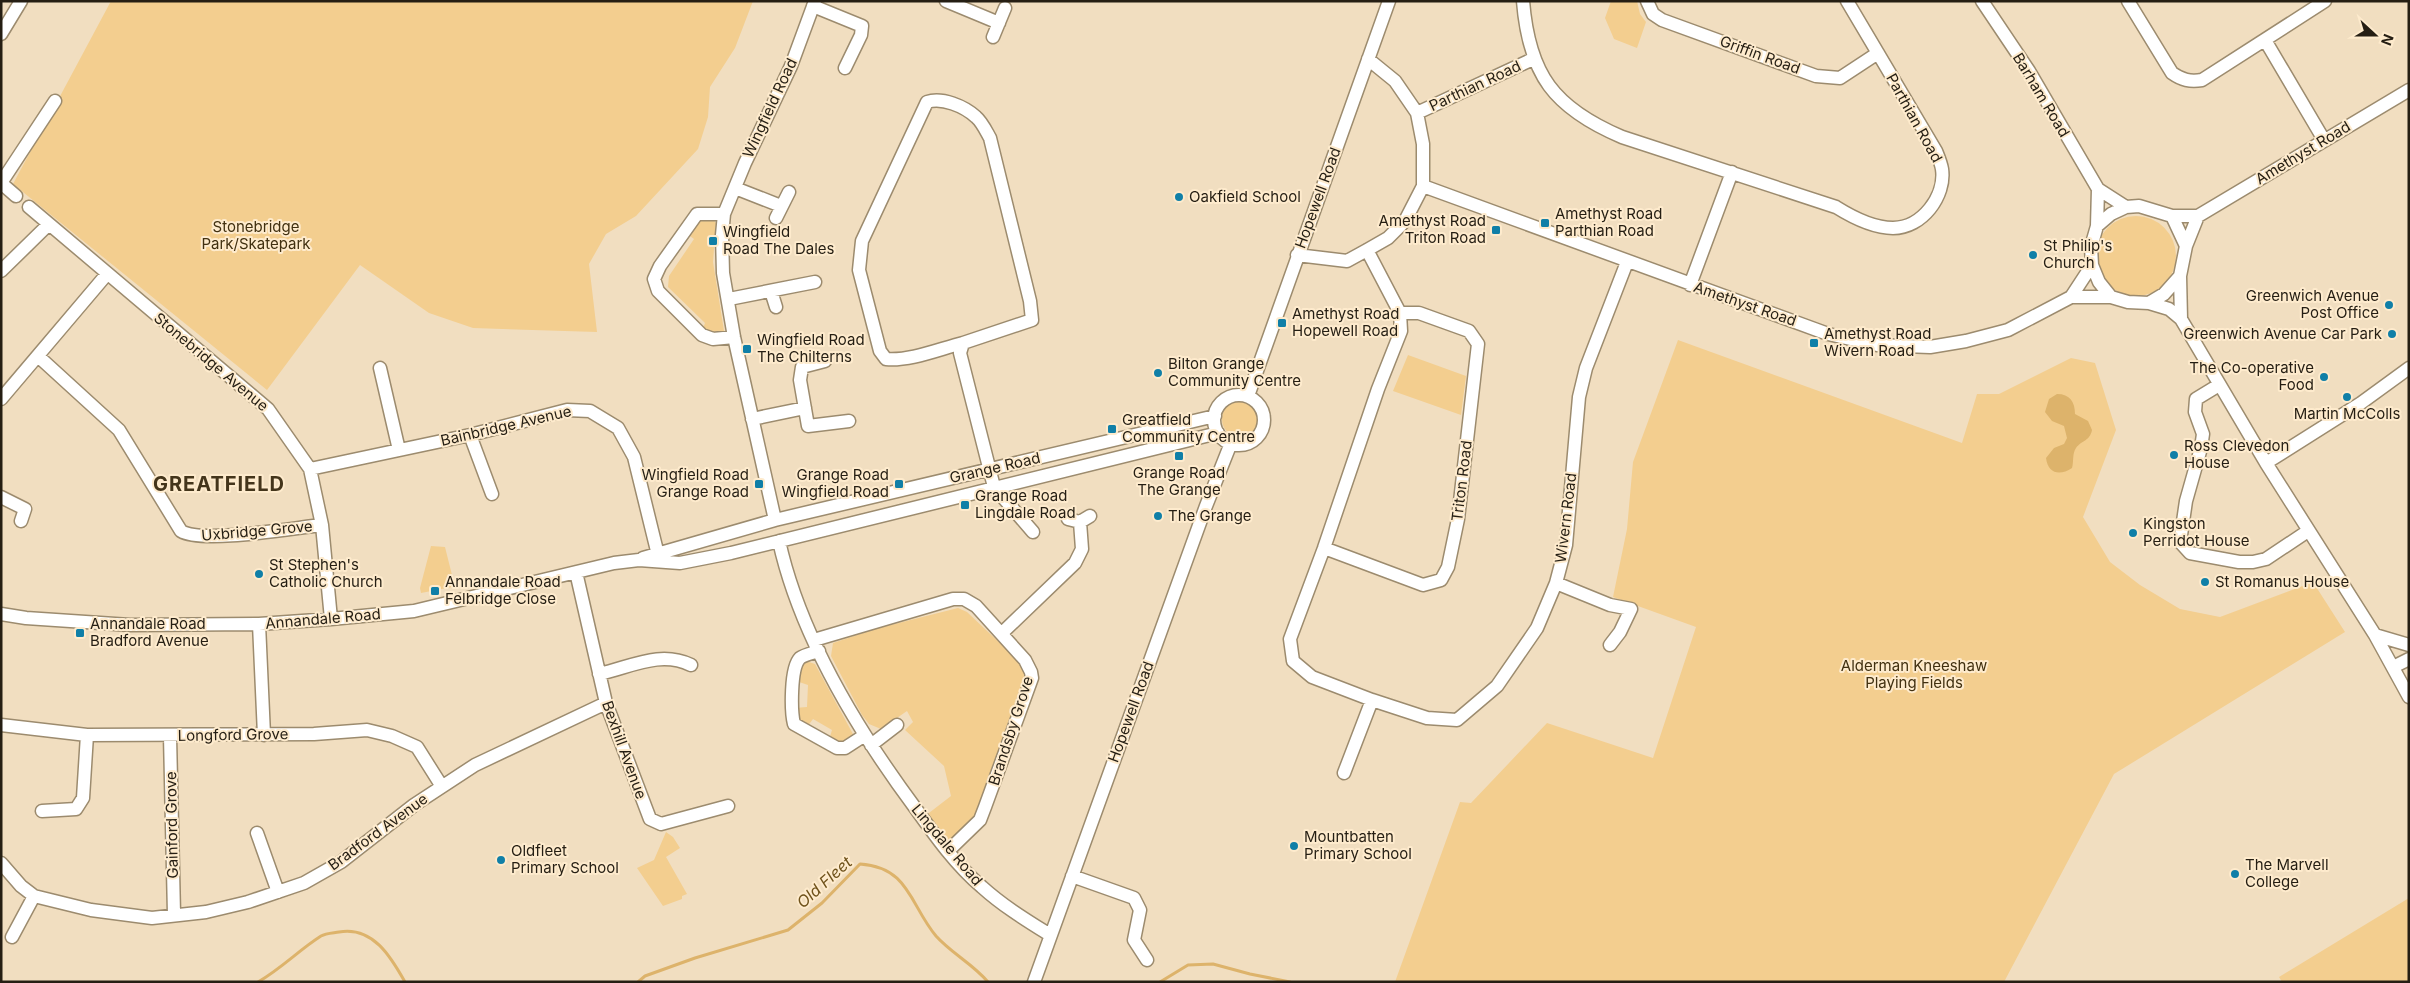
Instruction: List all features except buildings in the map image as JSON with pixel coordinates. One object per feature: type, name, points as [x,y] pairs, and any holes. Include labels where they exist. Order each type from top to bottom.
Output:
[{"type":"street","points":[[1,34],[22,1]]},
{"type":"street","points":[[946,1],[998,23]]},
{"type":"street","name":"Hopewell Road","points":[[1248,396],[1389,1]]},
{"type":"street","name":"Parthian Road","points":[[1523,1],[1533,59],[1540,72],[1558,96],[1576,114],[1596,126],[1622,137],[1836,208],[1852,217],[1880,226],[1904,227],[1920,219],[1932,207],[1940,190],[1942,168],[1936,151],[1847,1]]},
{"type":"street","name":"Griffin Road","points":[[1647,1],[1653,14],[1662,20],[1816,76],[1840,78],[1878,53]]},
{"type":"street","name":"Barham Road","points":[[1982,1],[2028,71],[2098,189],[2126,207]]},
{"type":"street","points":[[2128,1],[2172,73],[2187,80],[2202,80],[2325,1]]},
{"type":"street","points":[[814,4],[862,26],[861,35],[845,68]]},
{"type":"street","name":"Wingfield Road","points":[[775,520],[734,338],[722,260],[724,214],[745,163],[790,66],[814,4]]},
{"type":"street","points":[[993,37],[1005,8]]},
{"type":"street","points":[[2265,40],[2324,140]]},
{"type":"street","points":[[1297,255],[1347,261],[1388,238],[1405,221],[1423,186],[1423,144],[1417,113],[1395,81],[1368,59]]},
{"type":"street","name":"Parthian Road","points":[[1417,113],[1533,59]]},
{"type":"street","name":"Amethyst Road","points":[[2198,216],[2409,90]]},
{"type":"street","points":[[937,98],[964,109],[977,118],[990,138],[1031,310],[1032,320],[963,342],[917,355],[894,360],[886,359],[880,351],[859,270],[862,241],[927,102],[937,98]]},
{"type":"street","points":[[16,196],[1,183],[55,101]]},
{"type":"street","points":[[1690,285],[1732,172]]},
{"type":"street","name":"Amethyst Road","points":[[1423,186],[1828,334],[1877,345],[1930,347],[1966,342],[2008,330],[2072,297],[2111,296]]},
{"type":"street","points":[[735,188],[779,212],[789,192]]},
{"type":"street","points":[[2098,189],[2097,226],[2091,247],[2092,265],[2099,282],[2111,296],[2128,302],[2149,303],[2169,310],[2182,319],[2266,463],[2376,635],[2409,696]]},
{"type":"street","points":[[2097,226],[2111,214],[2126,207],[2139,206],[2172,216],[2198,216],[2186,246],[2180,276],[2182,319]]},
{"type":"street","name":"Stonebridge Avenue","points":[[29,207],[268,409],[310,469],[322,524],[331,619]]},
{"type":"street","points":[[724,214],[697,214],[660,266],[654,279],[658,291],[702,335],[713,339],[734,338]]},
{"type":"street","points":[[2172,216],[2186,246]]},
{"type":"street","points":[[1,271],[49,224]]},
{"type":"street","points":[[1367,250],[1400,313]]},
{"type":"street","name":"Wivern Road","points":[[1400,313],[1401,331],[1378,389],[1324,548],[1290,640],[1293,661],[1312,677],[1372,700],[1427,718],[1457,720],[1498,686],[1537,628],[1556,583],[1566,545],[1579,398],[1586,368],[1627,262]]},
{"type":"street","points":[[2072,297],[2092,265]]},
{"type":"street","points":[[1,399],[39,357],[107,274]]},
{"type":"street","points":[[2149,303],[2164,294],[2180,276]]},
{"type":"street","points":[[729,299],[815,282]]},
{"type":"street","points":[[771,291],[776,307]]},
{"type":"street","name":"Triton Road","points":[[1324,548],[1423,585],[1441,580],[1448,567],[1458,519],[1478,344],[1469,331],[1419,313],[1400,313]]},
{"type":"street","points":[[963,342],[960,353],[994,487]]},
{"type":"street","name":"Uxbridge Grove","points":[[39,357],[119,430],[181,531],[187,535],[206,537],[322,524]]},
{"type":"street","points":[[825,361],[802,367],[800,380],[808,426],[849,421]]},
{"type":"street","points":[[380,366],[399,450]]},
{"type":"street","points":[[2266,463],[2361,403],[2409,368]]},
{"type":"street","points":[[2219,385],[2196,399],[2195,412],[2203,434],[2201,448],[2186,501],[2180,542],[2190,553],[2253,562],[2266,559],[2308,531]]},
{"type":"street","points":[[1233,395],[1248,396],[1260,405],[1264,412],[1263,428],[1254,440],[1246,444],[1231,443],[1218,432],[1214,416],[1226,398],[1233,395]]},
{"type":"street","points":[[752,419],[804,408]]},
{"type":"street","name":"Bainbridge Avenue","points":[[310,469],[470,435],[567,410],[590,411],[618,428],[634,457],[659,557]]},
{"type":"street","name":"Grange Road","points":[[775,520],[1214,416]]},
{"type":"street","name":"Grange Road","points":[[779,541],[1218,432]]},
{"type":"street","points":[[470,435],[492,494]]},
{"type":"street","name":"Hopewell Road","points":[[1034,982],[1231,443]]},
{"type":"street","name":"Grange Road","points":[[994,487],[1033,532]]},
{"type":"street","points":[[1,497],[25,509],[21,521]]},
{"type":"street","points":[[1002,633],[1075,563],[1082,549],[1079,519]]},
{"type":"street","name":"Annandale Road","points":[[1,614],[26,618],[130,625],[259,624],[414,611],[576,572],[659,557],[775,520]]},
{"type":"street","name":"Annandale Road","points":[[659,557],[680,562],[779,541]]},
{"type":"street","name":"Lingdale Road","points":[[779,541],[784,565],[800,610],[816,645],[886,770],[948,851],[982,888],[1050,936]]},
{"type":"street","name":"Bexhill Avenue","points":[[576,572],[606,702],[650,819],[661,824],[728,806]]},
{"type":"street","points":[[1556,583],[1610,605],[1631,608],[1620,632],[1610,644]]},
{"type":"street","name":"Brandsby Grove","points":[[816,645],[953,599],[964,599],[976,606],[1026,660],[1032,672],[1032,678],[980,820],[948,851]]},
{"type":"street","points":[[259,624],[264,735]]},
{"type":"street","points":[[2376,635],[2409,645]]},
{"type":"street","points":[[816,645],[800,658],[795,668],[791,713],[794,724],[837,748],[845,748],[868,740],[897,725]]},
{"type":"street","points":[[599,674],[652,659],[677,659],[691,665]]},
{"type":"street","points":[[2393,667],[2409,659]]},
{"type":"street","points":[[1344,773],[1372,700]]},
{"type":"street","name":"Bradford Avenue","points":[[1,863],[21,886],[34,896],[91,910],[152,918],[174,914],[206,912],[248,902],[304,883],[341,862],[441,785],[475,765],[606,702]]},
{"type":"street","name":"Longford Grove","points":[[1,725],[87,735],[264,735],[367,730],[392,736],[417,747],[441,785]]},
{"type":"street","points":[[42,810],[76,809],[83,798],[87,735]]},
{"type":"street","name":"Gainford Grove","points":[[170,736],[174,914]]},
{"type":"street","points":[[257,833],[278,892]]},
{"type":"street","points":[[1072,876],[1134,898],[1140,910],[1134,940],[1147,960]]},
{"type":"street","points":[[12,937],[34,896]]},
{"type":"green space","name":"Stonebridge Park/Skatepark","points":[[111,1],[753,1],[735,48],[710,87],[708,117],[698,149],[636,216],[606,234],[589,264],[597,332],[473,328],[429,313],[360,265],[267,390],[13,184]]},
{"type":"green space","points":[[1611,1],[1637,1],[1640,14],[1646,22],[1637,48],[1614,39],[1605,18]]},
{"type":"green space","points":[[2136,216],[2151,219],[2164,228],[2173,241],[2176,256],[2173,271],[2164,284],[2151,293],[2136,296],[2121,293],[2108,284],[2099,271],[2096,256],[2099,241],[2108,228],[2121,219]]},
{"type":"green space","points":[[705,218],[713,219],[716,223],[713,262],[724,331],[723,333],[712,335],[702,331],[705,323],[668,287],[669,276],[694,239],[687,234],[696,221]]},
{"type":"green space","name":"Alderman Kneeshaw Playing Fields","points":[[1678,340],[1962,443],[1977,394],[1999,394],[2071,358],[2095,363],[2116,430],[2083,517],[2110,562],[2140,585],[2180,609],[2220,617],[2313,582],[2345,632],[2114,774],[2004,982],[1395,982],[1460,802],[1471,803],[1547,723],[1653,758],[1696,627],[1613,597],[1627,529],[1633,462]]},
{"type":"green space","points":[[1408,355],[1466,376],[1461,415],[1393,391]]},
{"type":"green space","points":[[1240,401],[1247,402],[1253,406],[1257,412],[1257,426],[1253,432],[1247,436],[1240,437],[1233,436],[1227,432],[1223,426],[1222,419],[1223,412],[1227,406],[1233,402]]},
{"type":"green space","points":[[431,546],[445,547],[454,583],[452,587],[421,593],[420,588]]},
{"type":"green space","points":[[958,608],[967,612],[1021,663],[1026,679],[977,819],[949,848],[925,816],[951,796],[944,766],[905,730],[913,722],[907,711],[881,729],[869,724],[862,715],[831,656],[833,643],[875,629]]},
{"type":"green space","points":[[806,661],[815,664],[854,736],[846,744],[829,740],[832,730],[813,719],[807,727],[803,727],[794,708],[807,707],[808,685],[796,681],[802,663]]},
{"type":"green space","points":[[666,832],[673,837],[680,848],[666,857],[687,894],[682,896],[682,899],[663,906],[637,868],[654,860]]},
{"type":"green space","points":[[2409,898],[2409,982],[2282,982],[2279,977]]},
{"type":"shaded area","points":[[2057,394],[2065,395],[2071,399],[2075,414],[2088,421],[2092,430],[2090,436],[2078,445],[2075,450],[2072,468],[2059,473],[2049,467],[2046,458],[2054,448],[2064,444],[2067,438],[2064,426],[2052,421],[2045,412],[2049,399]]},
{"type":"waterway","name":"Old Fleet","points":[[638,982],[645,976],[695,958],[788,930],[822,903],[860,864],[889,872],[899,880],[936,936],[988,982]]},
{"type":"waterway","name":"Old Fleet","points":[[258,982],[321,936],[351,931],[362,934],[380,945],[394,963],[405,982]]},
{"type":"waterway","name":"Old Fleet","points":[[1160,982],[1188,965],[1213,964],[1290,982]]},
{"type":"place","name":"Oakfield School","points":[[1179,197]]},
{"type":"place","name":"Amethyst Road Parthian Road","points":[[1545,223]]},
{"type":"place","name":"Amethyst Road Triton Road","points":[[1496,230]]},
{"type":"place","name":"Wingfield Road The Dales","points":[[713,241]]},
{"type":"place","name":"St Philip's Church","points":[[2033,255]]},
{"type":"place","name":"Greenwich Avenue Post Office","points":[[2389,305]]},
{"type":"place","name":"Amethyst Road Hopewell Road","points":[[1282,323]]},
{"type":"place","name":"Greenwich Avenue Car Park","points":[[2392,334]]},
{"type":"place","name":"Amethyst Road Wivern Road","points":[[1814,343]]},
{"type":"place","name":"Wingfield Road The Chilterns","points":[[747,349]]},
{"type":"place","name":"Bilton Grange Community Centre","points":[[1158,373]]},
{"type":"place","name":"The Co-operative Food","points":[[2324,377]]},
{"type":"place","name":"Martin McColls","points":[[2347,397]]},
{"type":"place","name":"Greatfield Community Centre","points":[[1112,429]]},
{"type":"place","name":"Ross Clevedon House","points":[[2174,455]]},
{"type":"place","name":"Grange Road The Grange","points":[[1179,456]]},
{"type":"place","name":"Wingfield Road Grange Road","points":[[759,484]]},
{"type":"place","name":"Grange Road Wingfield Road","points":[[899,484]]},
{"type":"place","name":"Grange Road Lingdale Road","points":[[965,505]]},
{"type":"place","name":"The Grange","points":[[1158,516]]},
{"type":"place","name":"Kingston Perridot House","points":[[2133,533]]},
{"type":"place","name":"St Stephen's Catholic Church","points":[[259,574]]},
{"type":"place","name":"St Romanus House","points":[[2205,582]]},
{"type":"place","name":"Annandale Road Felbridge Close","points":[[435,591]]},
{"type":"place","name":"Annandale Road Bradford Avenue","points":[[80,633]]},
{"type":"place","name":"Mountbatten Primary School","points":[[1294,846]]},
{"type":"place","name":"Oldfleet Primary School","points":[[501,860]]},
{"type":"place","name":"The Marvell College","points":[[2235,874]]},
{"type":"district","name":"GREATFIELD","points":[[219,484]]}]
